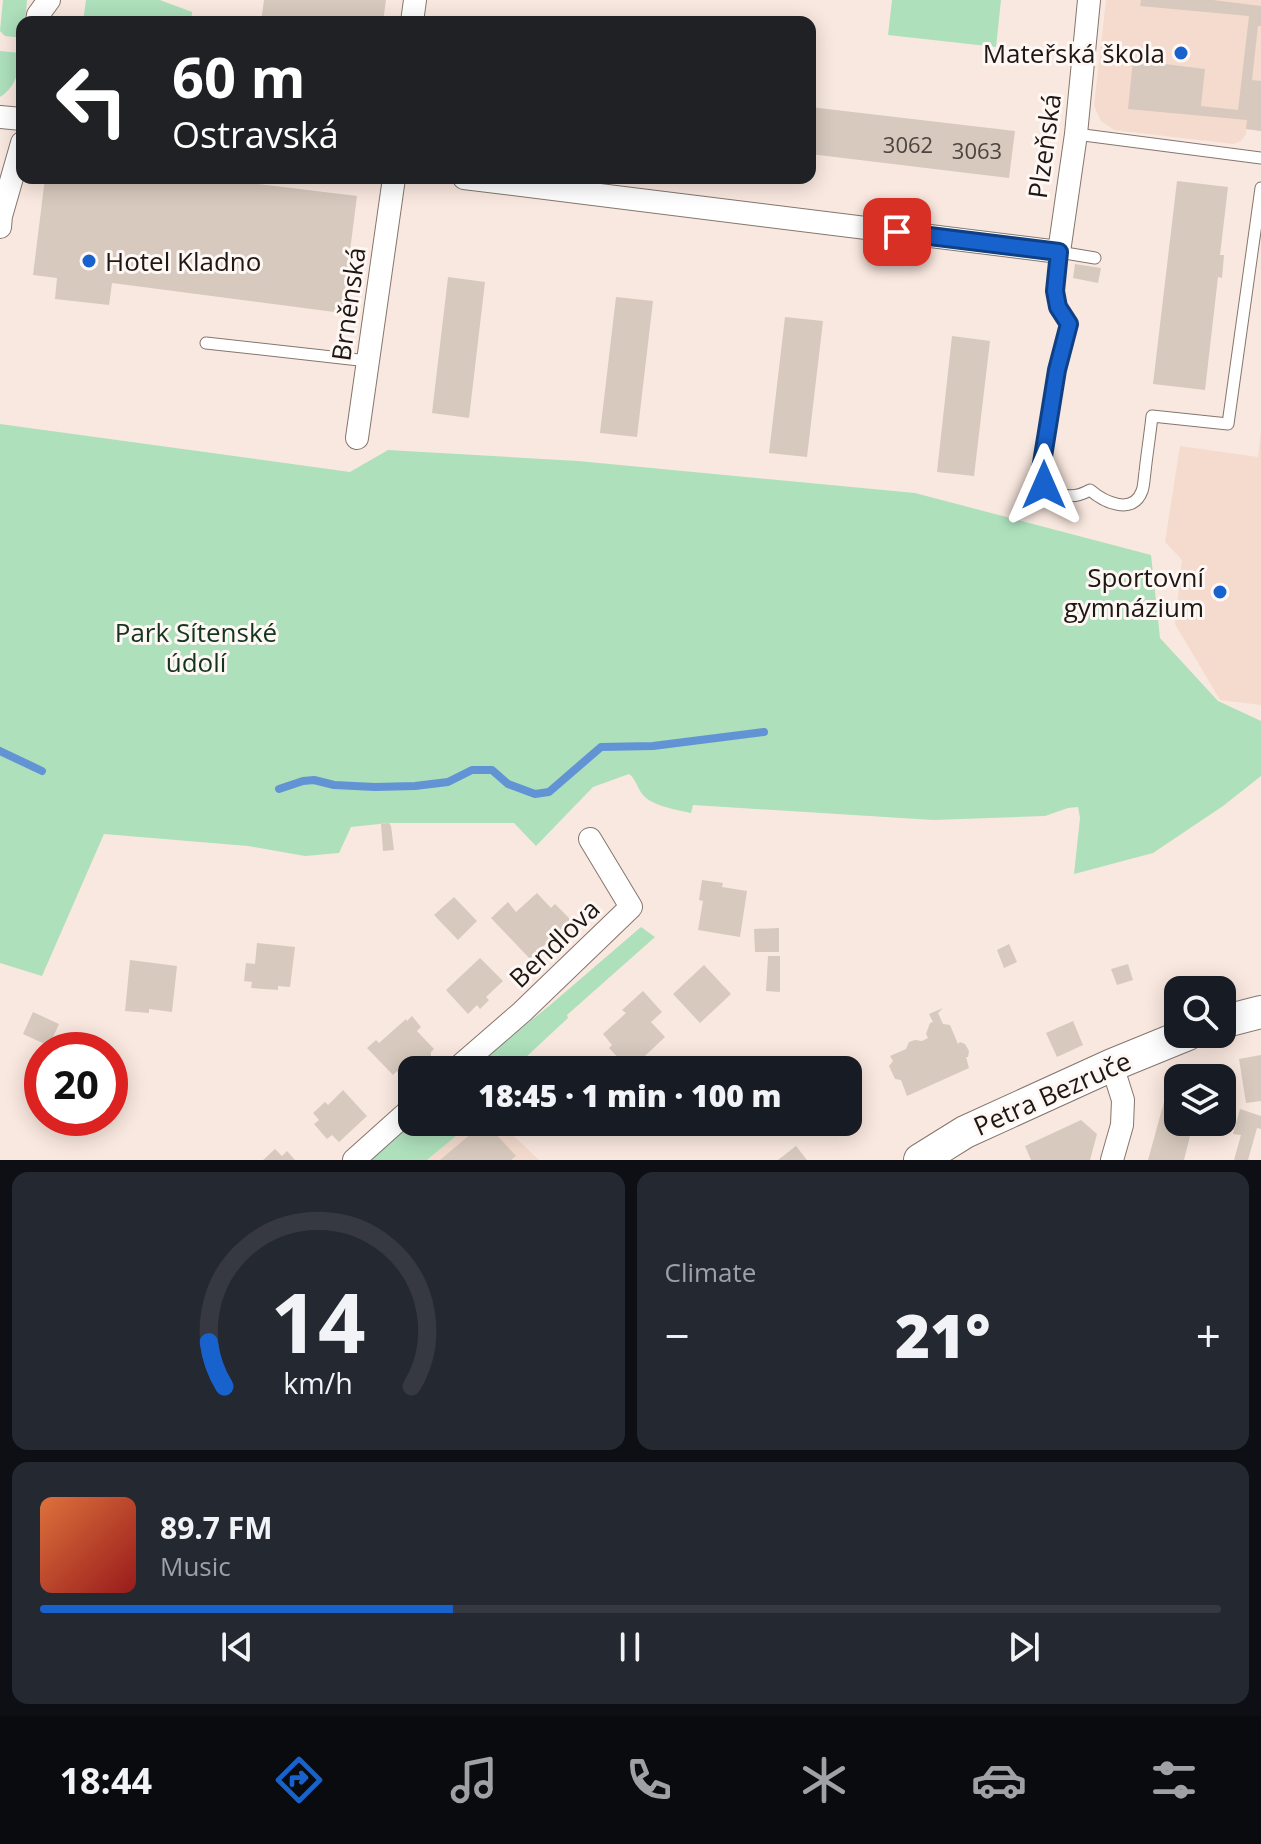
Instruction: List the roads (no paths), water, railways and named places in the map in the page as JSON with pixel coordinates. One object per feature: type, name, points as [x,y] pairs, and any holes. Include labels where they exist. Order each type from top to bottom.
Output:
[{"type":"street","name":"Plzeňská","points":[[1059,252],[1076,134],[1089,0]]},
{"type":"street","points":[[0,227],[16,164]]},
{"type":"street","name":"Brněnská","points":[[357,438],[393,184]]},
{"type":"street","points":[[512,184],[1059,252]]},
{"type":"street","name":"Bendlova","points":[[471,1056],[522,1012],[631,907],[590,839]]},
{"type":"street","points":[[1236,1018],[1261,1012]]},
{"type":"street","name":"Petra Bezruče","points":[[920,1160],[965,1132],[1164,1044]]},
{"type":"street","points":[[1112,1065],[1123,1100],[1122,1125],[1112,1160]]},
{"type":"street","points":[[354,1160],[398,1121]]},
{"type":"lane","points":[[1076,134],[1261,158]]},
{"type":"lane","points":[[1095,258],[1059,252],[1055,291],[1058,307],[1069,324],[1057,370],[1041,469],[1044,485],[1063,496],[1080,496],[1090,490],[1110,504],[1123,505],[1132,503],[1142,492],[1152,416],[1228,424],[1261,188]]},
{"type":"lane","points":[[206,343],[368,361]]},
{"type":"waterway","points":[[279,789],[314,780],[334,785],[415,786],[448,782],[472,770],[492,770],[508,784],[535,794],[549,792],[601,747],[653,746],[764,732]]},
{"type":"waterway","points":[[0,751],[42,771]]},
{"type":"place","name":"Mateřská škola","points":[[1181,53]]},
{"type":"place","name":"Hotel Kladno","points":[[89,261]]},
{"type":"place","name":"Sportovní gymnázium","points":[[1220,592]]},
{"type":"park label","name":"Park Sítenské údolí","points":[[196,647]]}]
